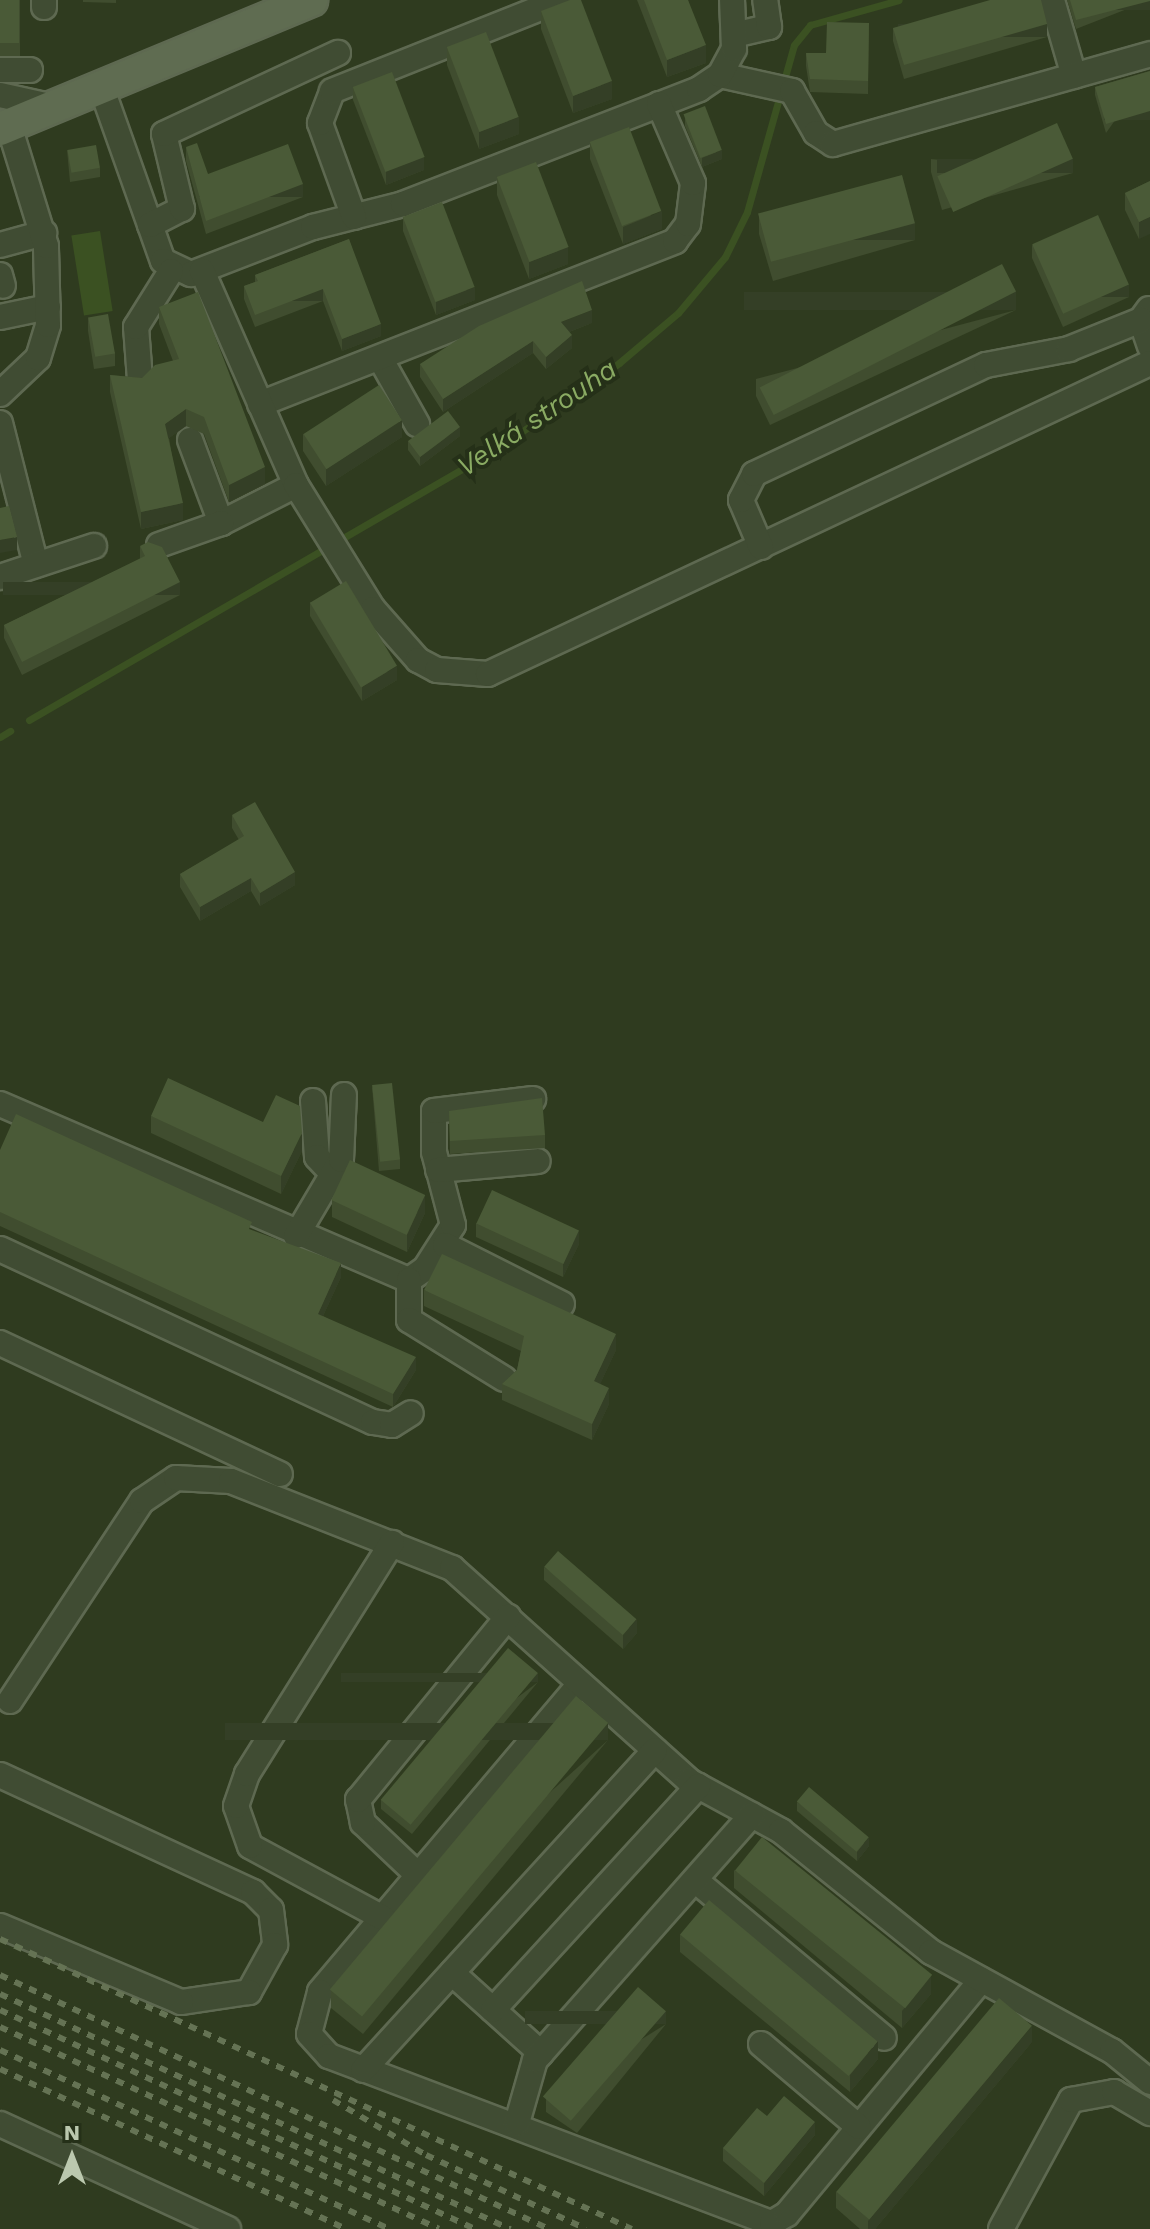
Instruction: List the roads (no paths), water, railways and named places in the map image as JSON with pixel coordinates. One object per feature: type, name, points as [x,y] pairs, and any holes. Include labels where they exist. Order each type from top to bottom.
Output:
[{"type":"main road","points":[[5,128],[103,92],[311,0]]},
{"type":"lane","points":[[354,217],[320,123],[332,91],[561,0]]},
{"type":"lane","points":[[720,75],[738,34],[732,0]]},
{"type":"lane","points":[[738,34],[769,27],[765,0]]},
{"type":"lane","points":[[1052,0],[1074,76]]},
{"type":"lane","points":[[150,225],[182,209],[164,134],[338,53]]},
{"type":"lane","points":[[171,271],[202,271],[354,217],[659,104],[720,75],[786,89],[822,140],[833,144],[1150,54]]},
{"type":"lane","points":[[0,70],[30,70]]},
{"type":"lane","points":[[103,92],[150,225],[171,271]]},
{"type":"lane","points":[[0,95],[59,108]]},
{"type":"lane","points":[[260,404],[683,233],[693,183],[659,104]]},
{"type":"lane","points":[[0,394],[42,351],[48,307],[42,227],[5,128]]},
{"type":"lane","points":[[0,231],[42,227]]},
{"type":"lane","points":[[0,245],[42,227]]},
{"type":"lane","points":[[140,380],[136,327],[171,271]]},
{"type":"lane","points":[[202,271],[296,485],[362,591],[426,666],[483,675],[1150,363]]},
{"type":"lane","points":[[0,317],[48,307]]},
{"type":"lane","points":[[761,547],[741,500],[754,474],[986,365],[1069,349],[1146,314],[1150,346]]},
{"type":"lane","points":[[380,358],[417,424]]},
{"type":"lane","points":[[0,423],[36,565]]},
{"type":"lane","points":[[190,440],[221,523]]},
{"type":"lane","points":[[159,545],[221,523],[296,485]]},
{"type":"lane","points":[[0,577],[94,546]]},
{"type":"lane","points":[[296,1236],[343,1152],[344,1095]]},
{"type":"lane","points":[[504,1379],[409,1320],[409,1280],[445,1245],[453,1213],[438,1170],[436,1109],[533,1099]]},
{"type":"lane","points":[[313,1101],[317,1157],[333,1174]]},
{"type":"lane","points":[[0,1104],[296,1236],[409,1280]]},
{"type":"lane","points":[[438,1170],[538,1161]]},
{"type":"lane","points":[[445,1245],[562,1304]]},
{"type":"lane","points":[[0,1249],[373,1422],[392,1425],[411,1413]]},
{"type":"lane","points":[[0,1343],[280,1474]]},
{"type":"lane","points":[[10,1701],[133,1513],[165,1482],[192,1476],[231,1481],[441,1561],[698,1786],[752,1815],[931,1952],[1112,2051],[1150,2082]]},
{"type":"lane","points":[[383,1918],[256,1851],[236,1806],[247,1774],[392,1543]]},
{"type":"lane","points":[[420,1877],[363,1823],[358,1800],[508,1617]]},
{"type":"lane","points":[[580,1684],[320,1992],[307,2019],[315,2045],[363,2070],[517,2123],[752,2221],[786,2224],[859,2127],[981,1980]]},
{"type":"lane","points":[[363,2070],[655,1750]]},
{"type":"lane","points":[[0,1775],[253,1892],[271,1910],[275,1945],[249,1992],[181,2002],[0,1926]]},
{"type":"lane","points":[[493,2010],[698,1786]]},
{"type":"lane","points":[[517,2123],[526,2077],[541,2053],[752,1815]]},
{"type":"lane","points":[[695,1880],[884,2038]]},
{"type":"lane","points":[[452,1973],[541,2053]]},
{"type":"lane","points":[[761,2044],[859,2127]]},
{"type":"lane","points":[[1001,2229],[1071,2100],[1114,2092],[1150,2113]]},
{"type":"lane","points":[[0,2124],[228,2229]]},
{"type":"waterway","name":"Velká strouha","points":[[29,720],[500,447],[619,363],[678,313],[725,257],[747,212],[794,45],[810,25],[899,0]]},
{"type":"waterway","name":"Velká strouha","points":[[0,737],[10,731]]},
{"type":"railway","points":[[0,1939],[632,2229]]},
{"type":"railway","points":[[0,1975],[549,2229]]},
{"type":"railway","points":[[0,1994],[510,2229]]},
{"type":"railway","points":[[0,2010],[475,2229]]},
{"type":"railway","points":[[0,2027],[439,2229]]},
{"type":"railway","points":[[0,2050],[389,2229]]},
{"type":"railway","points":[[0,2069],[347,2229]]},
{"type":"railway","points":[[333,2100],[426,2155],[586,2229]]}]
